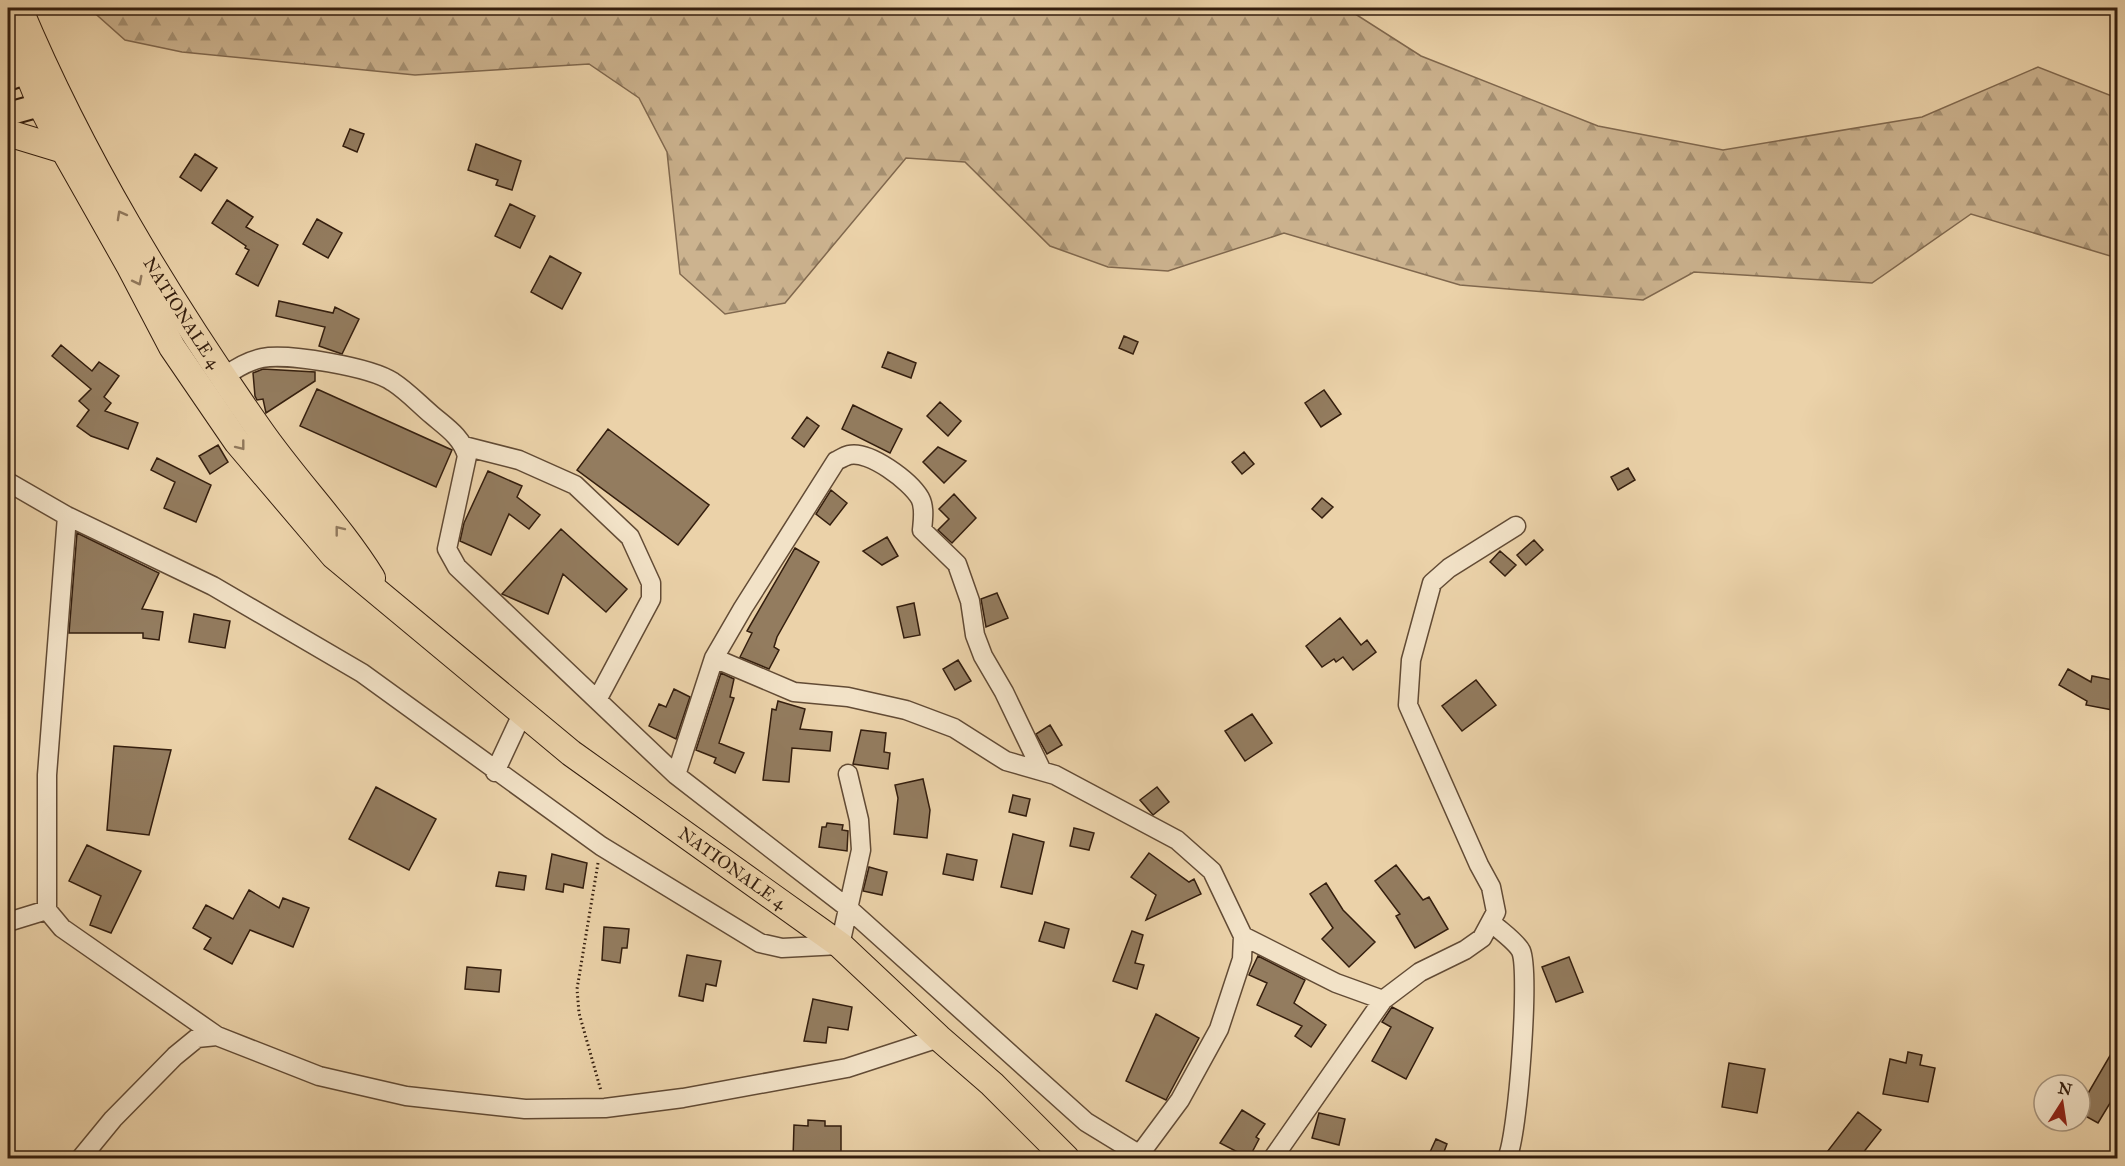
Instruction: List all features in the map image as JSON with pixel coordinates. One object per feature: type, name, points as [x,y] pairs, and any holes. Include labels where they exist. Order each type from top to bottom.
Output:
[{"type":"highway","name":"NATIONALE 4","points":[[19,8],[26,72]]},
{"type":"highway","name":"NATIONALE 4","points":[[8,24],[26,72],[50,102],[201,344],[260,430],[355,551],[383,596]]},
{"type":"highway","name":"NATIONALE 4","points":[[50,102],[63,150],[129,265],[172,347],[237,442],[333,556],[571,753],[840,945],[939,1038],[992,1084],[1066,1158]]},
{"type":"highway","points":[[8,133],[63,150]]},
{"type":"main road","points":[[8,114],[50,102]]},
{"type":"street","points":[[225,376],[240,365],[263,358],[310,359],[377,374],[393,382],[455,434],[464,446],[466,456],[447,549],[457,567],[676,775],[848,908],[1086,1122],[1138,1157],[1179,1100],[1219,1029],[1242,959],[1243,936],[1212,871],[1177,840],[1041,769],[1006,761],[954,728],[906,710],[848,697],[794,692],[714,658]]},
{"type":"street","points":[[464,446],[519,460],[575,485],[630,537],[651,583],[651,599],[597,699]]},
{"type":"street","points":[[676,775],[714,658],[836,461],[849,455],[861,455],[897,473],[920,498],[923,509],[922,530],[957,564],[970,601],[975,635],[983,656],[1004,692],[1041,769]]},
{"type":"street","points":[[8,482],[67,516],[213,586],[362,673],[495,772],[601,846],[760,943],[782,948],[840,945],[861,850],[859,820],[848,774]]},
{"type":"street","points":[[67,516],[47,775],[47,910],[62,928],[217,1036],[319,1076],[406,1095],[525,1109],[605,1108],[682,1098],[847,1068],[939,1038]]},
{"type":"street","points":[[1273,1158],[1383,999],[1420,972],[1465,950],[1482,938],[1496,912],[1491,887],[1408,705],[1408,677],[1432,583],[1449,568],[1516,526]]},
{"type":"street","points":[[495,772],[523,712]]},
{"type":"street","points":[[8,922],[47,910]]},
{"type":"street","points":[[1491,922],[1520,950],[1524,971],[1522,1059],[1507,1158]]},
{"type":"street","points":[[1243,936],[1336,983],[1383,999]]},
{"type":"street","points":[[81,1158],[113,1119],[175,1056],[197,1038],[217,1036]]},
{"type":"path","points":[[601,846],[577,988],[579,1013],[605,1108]]},
{"type":"green space","points":[[89,8],[1346,8],[1421,56],[1598,126],[1723,150],[1922,117],[2038,67],[2117,98],[2117,258],[1971,214],[1872,283],[1694,272],[1643,300],[1460,285],[1284,233],[1168,271],[1108,267],[1050,246],[965,162],[906,158],[785,303],[725,314],[680,274],[667,152],[639,98],[589,64],[415,75],[182,52],[125,40]]},
{"type":"building","points":[[350,129],[364,134],[357,152],[343,146]]},
{"type":"building","points":[[476,144],[521,161],[512,190],[496,185],[498,180],[468,170]]},
{"type":"building","points":[[195,154],[217,168],[201,191],[180,177]]},
{"type":"building","points":[[227,200],[253,217],[246,227],[278,245],[258,286],[236,274],[249,250],[212,223]]},
{"type":"building","points":[[510,204],[535,216],[520,248],[495,236]]},
{"type":"building","points":[[317,219],[342,233],[328,258],[303,244]]},
{"type":"building","points":[[550,256],[581,273],[562,309],[531,292]]},
{"type":"building","points":[[279,301],[333,313],[335,307],[359,319],[342,354],[319,346],[325,327],[276,316]]},
{"type":"building","points":[[1124,336],[1138,342],[1133,354],[1119,348]]},
{"type":"building","points":[[61,345],[92,371],[99,362],[119,376],[104,397],[111,403],[105,411],[138,423],[128,449],[91,436],[77,426],[89,410],[79,401],[91,389],[52,356]]},
{"type":"building","points":[[888,352],[916,363],[911,378],[882,367]]},
{"type":"building","points":[[263,369],[315,372],[315,381],[266,413],[263,399],[257,400],[255,396],[253,373]]},
{"type":"building","points":[[317,389],[452,450],[436,487],[300,426]]},
{"type":"building","points":[[1324,390],[1341,414],[1321,427],[1305,403]]},
{"type":"building","points":[[940,402],[961,421],[948,436],[927,416]]},
{"type":"building","points":[[853,405],[902,429],[890,453],[842,429]]},
{"type":"building","points":[[807,417],[819,426],[804,447],[792,438]]},
{"type":"building","points":[[608,429],[709,505],[678,545],[577,470]]},
{"type":"building","points":[[218,445],[228,462],[210,474],[199,456]]},
{"type":"building","points":[[938,447],[966,461],[944,483],[923,462]]},
{"type":"building","points":[[1244,452],[1254,464],[1242,474],[1232,462]]},
{"type":"building","points":[[157,458],[211,485],[196,522],[164,508],[175,482],[151,470]]},
{"type":"building","points":[[1628,468],[1635,480],[1618,490],[1611,477]]},
{"type":"building","points":[[488,471],[522,486],[517,497],[540,515],[529,529],[509,514],[491,555],[460,541],[464,523]]},
{"type":"building","points":[[831,490],[847,503],[830,525],[816,514]]},
{"type":"building","points":[[954,494],[976,518],[952,543],[938,530],[949,519],[939,509]]},
{"type":"building","points":[[1322,498],[1333,507],[1322,518],[1312,509]]},
{"type":"building","points":[[561,529],[627,589],[606,612],[563,574],[548,614],[502,594]]},
{"type":"building","points":[[77,533],[159,573],[142,609],[163,612],[159,640],[143,638],[143,633],[69,633]]},
{"type":"building","points":[[887,537],[898,556],[882,565],[863,551]]},
{"type":"building","points":[[1534,540],[1543,550],[1526,565],[1517,555]]},
{"type":"building","points":[[795,548],[819,562],[777,637],[774,647],[779,650],[769,669],[740,657],[752,633],[747,631]]},
{"type":"building","points":[[1500,551],[1516,565],[1505,576],[1490,562]]},
{"type":"building","points":[[997,593],[1008,618],[986,627],[981,599]]},
{"type":"building","points":[[914,603],[920,635],[904,638],[897,607]]},
{"type":"building","points":[[194,614],[230,621],[225,648],[189,642]]},
{"type":"building","points":[[1340,618],[1361,645],[1367,640],[1376,652],[1353,670],[1343,657],[1336,662],[1334,659],[1322,667],[1306,646]]},
{"type":"building","points":[[958,660],[971,681],[955,690],[943,669]]},
{"type":"building","points":[[2068,669],[2091,682],[2092,676],[2118,681],[2118,711],[2086,705],[2087,701],[2059,685]]},
{"type":"building","points":[[721,673],[734,679],[730,697],[734,698],[719,743],[744,753],[735,773],[714,763],[716,758],[696,750]]},
{"type":"building","points":[[1476,680],[1496,705],[1462,731],[1442,706]]},
{"type":"building","points":[[674,689],[690,697],[676,739],[649,726],[659,704],[666,707]]},
{"type":"building","points":[[778,701],[805,709],[800,729],[832,732],[830,751],[792,748],[789,782],[763,780],[772,709],[776,710]]},
{"type":"building","points":[[1252,714],[1272,743],[1245,761],[1225,731]]},
{"type":"building","points":[[1050,725],[1062,745],[1047,754],[1036,734]]},
{"type":"building","points":[[861,730],[886,733],[884,752],[890,753],[888,769],[853,764]]},
{"type":"building","points":[[114,746],[171,750],[149,835],[107,830]]},
{"type":"building","points":[[923,779],[930,810],[927,838],[894,834],[898,798],[895,785]]},
{"type":"building","points":[[376,787],[436,819],[409,870],[349,839]]},
{"type":"building","points":[[1157,787],[1169,802],[1153,815],[1140,800]]},
{"type":"building","points":[[1013,795],[1030,799],[1026,816],[1009,812]]},
{"type":"building","points":[[827,823],[843,825],[842,830],[848,831],[847,851],[819,847],[822,827],[826,827]]},
{"type":"building","points":[[1074,828],[1094,833],[1089,850],[1070,846]]},
{"type":"building","points":[[1013,834],[1044,842],[1032,894],[1001,887]]},
{"type":"building","points":[[87,845],[141,871],[111,933],[90,925],[101,896],[69,881]]},
{"type":"building","points":[[1149,853],[1189,882],[1194,879],[1201,894],[1146,920],[1156,895],[1131,877]]},
{"type":"building","points":[[552,854],[587,863],[583,888],[564,884],[563,892],[546,889]]},
{"type":"building","points":[[947,854],[977,860],[973,880],[943,874]]},
{"type":"building","points":[[1396,865],[1423,900],[1429,897],[1448,929],[1415,948],[1396,916],[1400,914],[1375,881]]},
{"type":"building","points":[[869,867],[887,872],[882,895],[863,891]]},
{"type":"building","points":[[499,872],[526,876],[524,890],[496,886]]},
{"type":"building","points":[[1326,883],[1343,910],[1375,942],[1349,967],[1322,939],[1333,928],[1310,894]]},
{"type":"building","points":[[249,890],[279,908],[283,898],[309,908],[293,947],[250,930],[232,964],[204,949],[211,938],[193,928],[206,905],[233,919]]},
{"type":"building","points":[[1045,922],[1069,929],[1064,948],[1039,941]]},
{"type":"building","points":[[604,927],[629,929],[627,948],[622,948],[620,963],[602,960]]},
{"type":"building","points":[[1132,931],[1143,935],[1135,963],[1144,965],[1137,989],[1113,981]]},
{"type":"building","points":[[687,955],[721,961],[716,986],[706,984],[703,1001],[679,996]]},
{"type":"building","points":[[1258,956],[1305,980],[1294,1003],[1326,1025],[1311,1047],[1295,1036],[1302,1026],[1257,1005],[1267,983],[1249,975]]},
{"type":"building","points":[[1569,957],[1583,992],[1556,1002],[1542,967]]},
{"type":"building","points":[[467,967],[501,970],[499,992],[465,989]]},
{"type":"building","points":[[813,999],[852,1007],[848,1030],[828,1027],[826,1043],[804,1041]]},
{"type":"building","points":[[1392,1007],[1433,1028],[1406,1079],[1372,1061],[1391,1027],[1382,1022]]},
{"type":"building","points":[[1156,1014],[1199,1038],[1166,1100],[1126,1081]]},
{"type":"building","points":[[2118,1042],[2118,1090],[2098,1123],[2092,1120],[2092,1086]]},
{"type":"building","points":[[1908,1052],[1922,1055],[1920,1065],[1935,1068],[1928,1102],[1883,1094],[1890,1059],[1906,1063]]},
{"type":"building","points":[[1729,1063],[1765,1069],[1757,1113],[1722,1107]]},
{"type":"building","points":[[1242,1110],[1265,1124],[1256,1137],[1259,1139],[1249,1158],[1220,1143]]},
{"type":"building","points":[[1858,1112],[1881,1130],[1859,1158],[1835,1158],[1827,1152]]},
{"type":"building","points":[[1319,1113],[1345,1119],[1339,1145],[1312,1138]]},
{"type":"building","points":[[808,1120],[825,1121],[825,1126],[841,1126],[841,1158],[793,1158],[794,1125],[808,1126]]},
{"type":"building","points":[[1436,1139],[1447,1144],[1442,1157],[1430,1152]]}]
